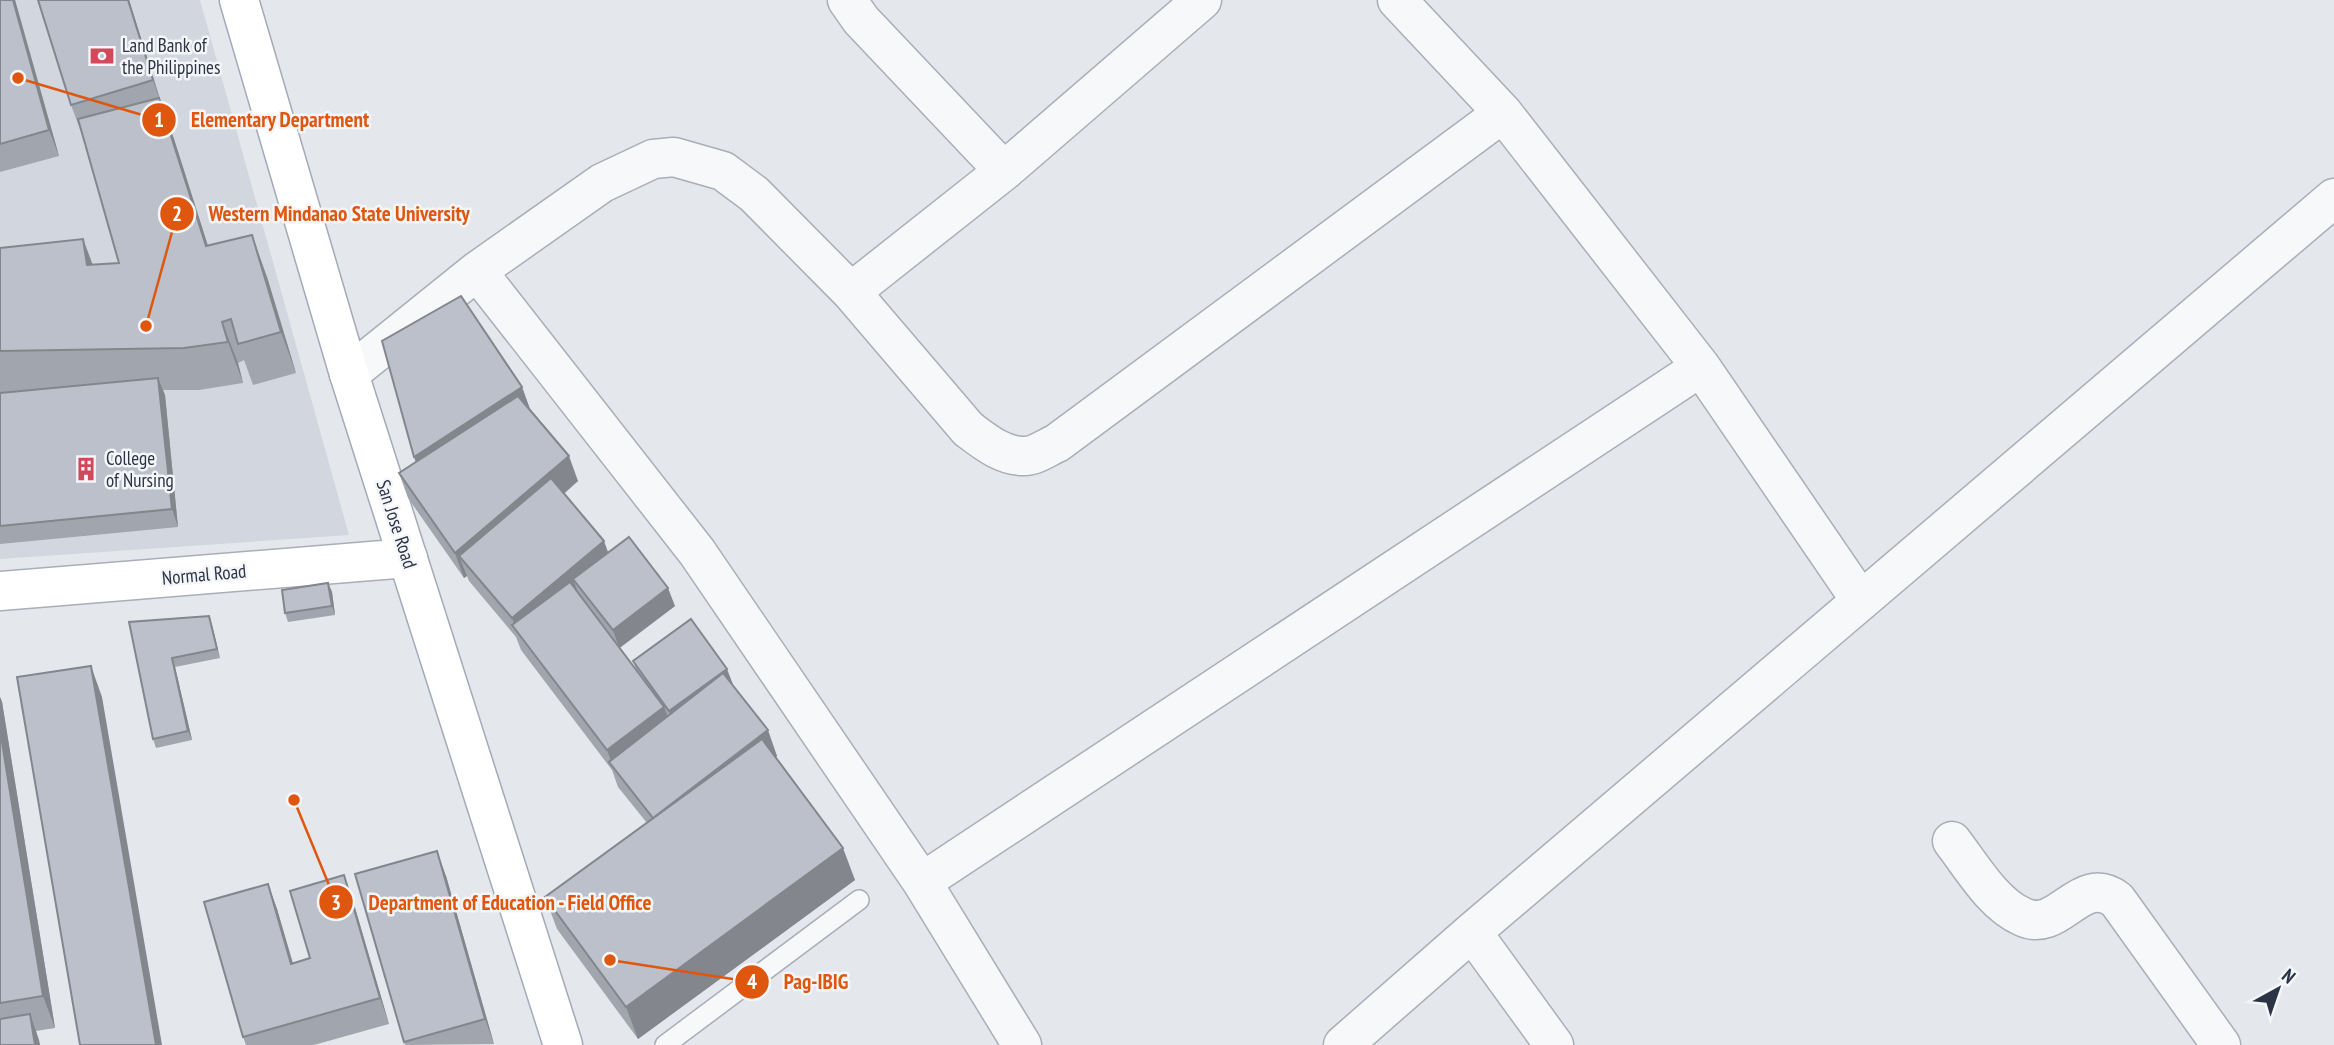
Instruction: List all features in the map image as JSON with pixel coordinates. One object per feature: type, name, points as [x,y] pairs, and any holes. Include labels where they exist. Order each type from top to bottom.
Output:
[{"type":"main road","name":"San Jose Road","points":[[239,0],[349,374],[563,1045]]},
{"type":"main road","name":"Normal Road","points":[[0,591],[408,558]]},
{"type":"street","points":[[847,0],[860,20],[1004,171]]},
{"type":"street","points":[[851,292],[1004,171],[1202,0]]},
{"type":"street","points":[[1397,0],[1503,113],[1701,367],[1860,601]]},
{"type":"street","points":[[349,374],[477,271],[602,183],[653,159],[674,156],[723,171],[754,194],[851,292],[968,429],[988,444],[1007,453],[1026,456],[1057,443],[1503,113]]},
{"type":"street","points":[[1343,1045],[2334,198]]},
{"type":"street","points":[[477,271],[697,552],[922,882],[1022,1045]]},
{"type":"street","points":[[922,882],[1701,367]]},
{"type":"street","points":[[1952,841],[1989,889],[2022,917],[2037,921],[2057,913],[2087,894],[2098,891],[2117,900],[2221,1045]]},
{"type":"street","points":[[1472,933],[1554,1045]]},
{"type":"lane","points":[[665,1045],[859,900]]},
{"type":"shaded area","points":[[0,0],[200,0],[349,535],[0,559]]},
{"type":"building","points":[[0,0],[13,0],[49,130],[0,144]]},
{"type":"building","name":"Land Bank of the Philippines","points":[[38,0],[128,0],[153,80],[71,105]]},
{"type":"building","points":[[159,98],[206,246],[252,235],[281,332],[238,344],[231,319],[222,322],[228,342],[184,348],[0,351],[0,248],[83,239],[87,265],[119,263],[78,119]]},
{"type":"building","points":[[461,296],[522,387],[414,457],[382,341]]},
{"type":"building","name":"College of Nursing","points":[[158,378],[172,509],[0,526],[0,393]]},
{"type":"building","points":[[518,396],[569,456],[455,553],[399,473]]},
{"type":"building","points":[[551,478],[604,541],[512,618],[459,556]]},
{"type":"building","points":[[629,537],[668,588],[613,630],[573,579]]},
{"type":"building","points":[[570,582],[664,707],[607,750],[512,625]]},
{"type":"building","points":[[328,583],[332,606],[285,613],[282,590]]},
{"type":"building","points":[[209,616],[217,649],[172,658],[188,731],[153,739],[129,622]]},
{"type":"building","points":[[691,619],[727,669],[669,711],[633,661]]},
{"type":"building","points":[[91,666],[156,1045],[80,1045],[17,677]]},
{"type":"building","points":[[723,673],[768,730],[653,818],[609,762]]},
{"type":"building","points":[[0,730],[43,996],[0,1003]]},
{"type":"building","points":[[762,739],[843,848],[626,1007],[545,897]]},
{"type":"building","points":[[437,851],[485,1019],[404,1042],[355,874]]},
{"type":"building","points":[[344,875],[380,998],[243,1037],[204,902],[268,884],[291,964],[310,958],[290,891]]},
{"type":"building","points":[[30,1014],[35,1045],[0,1045],[0,1019]]},
{"type":"place","name":"Land Bank of the Philippines","points":[[102,56]]},
{"type":"place","name":"Elementary Department","points":[[18,78]]},
{"type":"place","name":"Western Mindanao State University","points":[[146,326]]},
{"type":"place","name":"College of Nursing","points":[[86,469]]},
{"type":"place","name":"Department of Education - Field Office","points":[[294,800]]},
{"type":"place","name":"Pag-IBIG","points":[[610,960]]}]
